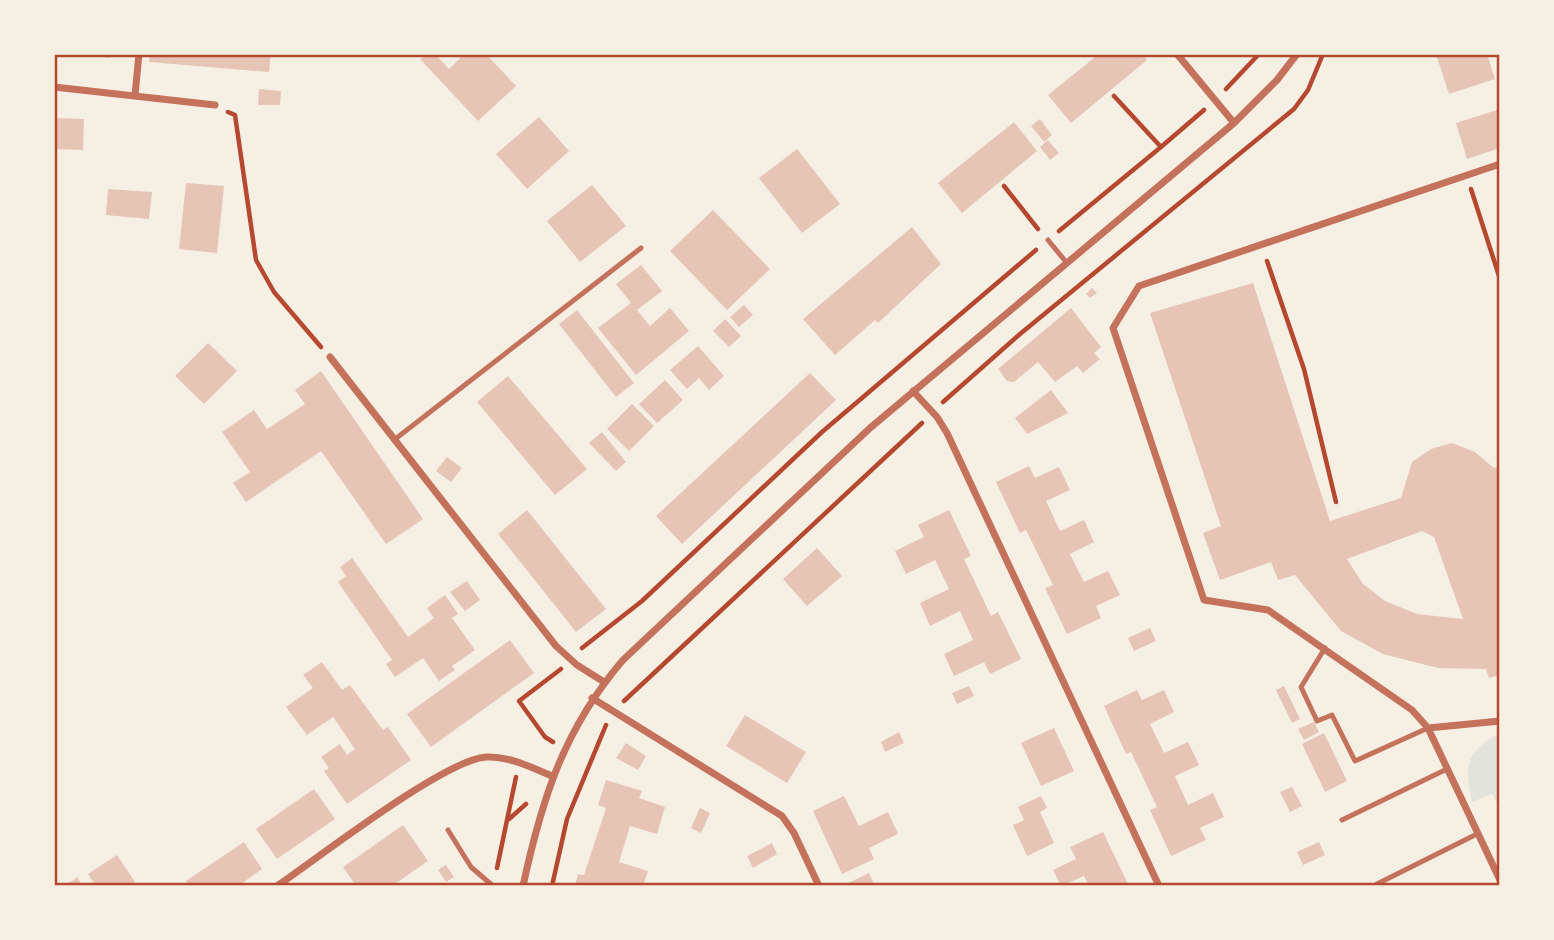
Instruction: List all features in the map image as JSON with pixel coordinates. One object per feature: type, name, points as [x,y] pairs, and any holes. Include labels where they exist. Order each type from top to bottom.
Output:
[{"type":"street","points":[[135,95],[139,54]]},
{"type":"street","points":[[1177,54],[1234,122]]},
{"type":"street","points":[[523,886],[552,776],[563,749],[604,682],[673,611],[913,391],[1234,122],[1277,80],[1297,54]]},
{"type":"street","points":[[54,87],[215,105]]},
{"type":"street","points":[[1500,164],[1139,286],[1113,328],[1204,600],[1268,610],[1412,710],[1428,729],[1500,880]]},
{"type":"street","points":[[330,357],[570,660],[604,682]]},
{"type":"street","points":[[913,391],[933,412],[947,433],[1159,886]]},
{"type":"street","points":[[592,698],[782,816],[794,833],[819,886]]},
{"type":"street","points":[[1428,729],[1500,721]]},
{"type":"street","points":[[277,886],[453,768],[486,757],[519,762],[552,776]]},
{"type":"lane","points":[[1048,240],[1066,262]]},
{"type":"lane","points":[[394,440],[641,248]]},
{"type":"lane","points":[[1325,648],[1301,687],[1317,721],[1332,715],[1355,761],[1428,729]]},
{"type":"lane","points":[[1342,820],[1447,769]]},
{"type":"lane","points":[[448,830],[471,867],[493,886]]},
{"type":"lane","points":[[1377,884],[1477,834]]},
{"type":"path","points":[[552,886],[567,818],[588,763],[613,713],[933,412],[1020,334],[1294,109],[1308,90],[1323,54]]},
{"type":"path","points":[[563,749],[545,737],[519,701],[570,660],[588,641],[642,601],[822,432],[1161,147],[1114,96]]},
{"type":"path","points":[[215,105],[235,115],[256,260],[274,292],[330,357]]},
{"type":"path","points":[[1466,175],[1500,279]]},
{"type":"path","points":[[1004,186],[1048,240]]},
{"type":"path","points":[[1261,243],[1304,369],[1336,502]]},
{"type":"path","points":[[495,876],[519,762]]},
{"type":"shaded area","points":[[1500,733],[1500,808],[1492,794],[1472,802],[1468,769],[1480,746]]},
{"type":"building","points":[[86,54],[109,54],[109,58]]},
{"type":"building","points":[[150,54],[271,54],[269,72],[149,62]]},
{"type":"building","points":[[435,54],[449,69],[464,54],[486,54],[516,86],[478,121],[420,59]]},
{"type":"building","points":[[1099,54],[1142,54],[1147,60],[1071,123],[1048,95]]},
{"type":"building","points":[[1436,54],[1487,54],[1495,79],[1449,94]]},
{"type":"building","points":[[259,89],[281,91],[280,105],[258,105]]},
{"type":"building","points":[[1500,109],[1500,148],[1467,159],[1456,123]]},
{"type":"building","points":[[539,117],[569,151],[527,189],[496,154]]},
{"type":"building","points":[[54,118],[84,119],[83,150],[54,149]]},
{"type":"building","points":[[1040,119],[1052,135],[1044,142],[1031,126]]},
{"type":"building","points":[[1014,122],[1037,151],[962,213],[938,183]]},
{"type":"building","points":[[1048,140],[1059,153],[1050,160],[1040,147]]},
{"type":"building","points":[[797,149],[840,204],[802,233],[759,178]]},
{"type":"building","points":[[186,183],[224,186],[217,253],[179,249]]},
{"type":"building","points":[[592,185],[626,226],[580,262],[547,221]]},
{"type":"building","points":[[108,189],[152,192],[149,219],[106,215]]},
{"type":"building","points":[[713,210],[770,269],[727,310],[670,251]]},
{"type":"building","points":[[912,227],[941,264],[878,323],[875,320],[835,355],[803,319]]},
{"type":"building","points":[[641,265],[662,291],[637,310],[650,326],[670,308],[689,331],[636,375],[598,328],[631,303],[616,284]]},
{"type":"building","points":[[1253,283],[1330,521],[1401,498],[1412,462],[1431,449],[1452,443],[1475,452],[1494,468],[1500,466],[1500,675],[1489,678],[1486,669],[1438,668],[1383,654],[1341,631],[1295,575],[1278,580],[1271,562],[1220,580],[1203,533],[1221,526],[1150,313]],"holes":[[[1422,531],[1434,537],[1463,619],[1417,614],[1385,601],[1363,584],[1347,559]]]},
{"type":"building","points":[[1092,288],[1097,293],[1090,298],[1086,294]]},
{"type":"building","points":[[744,305],[753,315],[739,327],[730,317]]},
{"type":"building","points":[[1071,308],[1101,347],[1094,353],[1100,359],[1083,373],[1077,366],[1055,382],[1038,362],[1014,382],[1007,381],[998,369]]},
{"type":"building","points":[[577,310],[634,383],[616,397],[559,324]]},
{"type":"building","points":[[725,319],[741,336],[729,347],[713,331]]},
{"type":"building","points":[[208,343],[237,371],[204,404],[175,376]]},
{"type":"building","points":[[698,346],[724,376],[709,390],[699,378],[687,389],[670,370]]},
{"type":"building","points":[[321,371],[423,519],[386,544],[321,451],[246,502],[233,483],[250,472],[222,432],[254,410],[267,429],[305,404],[295,390]]},
{"type":"building","points":[[810,373],[836,400],[682,544],[656,516]]},
{"type":"building","points":[[508,376],[587,469],[555,495],[477,402]]},
{"type":"building","points":[[665,380],[683,400],[657,423],[639,404]]},
{"type":"building","points":[[1051,390],[1068,413],[1027,434],[1015,418]]},
{"type":"building","points":[[632,404],[654,426],[629,451],[607,429]]},
{"type":"building","points":[[602,432],[626,462],[616,471],[589,443]]},
{"type":"building","points":[[447,457],[462,468],[451,482],[436,471]]},
{"type":"building","points":[[1029,466],[1035,478],[1059,467],[1070,490],[1046,501],[1060,531],[1084,520],[1094,542],[1070,554],[1084,582],[1108,571],[1120,595],[1096,606],[1101,618],[1067,634],[1045,588],[1053,585],[1026,530],[1020,533],[996,482]]},
{"type":"building","points":[[527,510],[606,609],[576,632],[498,534]]},
{"type":"building","points":[[949,510],[971,556],[964,559],[991,616],[998,612],[1021,659],[990,674],[984,662],[954,676],[944,654],[973,640],[960,611],[930,626],[920,603],[949,589],[935,560],[906,574],[895,551],[924,537],[918,525]]},
{"type":"building","points":[[817,548],[842,576],[807,606],[783,579]]},
{"type":"building","points":[[352,558],[408,637],[434,618],[427,608],[445,595],[458,614],[452,618],[475,650],[452,666],[455,670],[439,681],[423,658],[395,677],[386,664],[392,660],[338,582],[346,576],[340,567]]},
{"type":"building","points":[[467,581],[480,600],[465,611],[450,592]]},
{"type":"building","points":[[1150,628],[1156,641],[1134,651],[1128,638]]},
{"type":"building","points":[[510,640],[534,673],[431,747],[407,714]]},
{"type":"building","points":[[322,662],[342,690],[350,685],[383,730],[388,727],[411,760],[347,804],[324,771],[329,768],[321,757],[340,744],[347,755],[355,749],[333,717],[307,735],[286,707],[313,688],[303,675]]},
{"type":"building","points":[[969,686],[974,696],[957,704],[952,693]]},
{"type":"building","points":[[1284,686],[1300,719],[1292,723],[1276,690]]},
{"type":"building","points":[[1137,690],[1142,700],[1164,690],[1174,712],[1150,724],[1164,753],[1188,742],[1199,765],[1175,776],[1188,805],[1213,793],[1224,817],[1200,828],[1206,840],[1171,856],[1150,810],[1157,807],[1131,752],[1126,754],[1104,706]]},
{"type":"building","points":[[745,715],[806,752],[787,783],[726,746]]},
{"type":"building","points":[[1314,722],[1319,732],[1304,740],[1298,729]]},
{"type":"building","points":[[1054,728],[1074,771],[1041,786],[1021,743]]},
{"type":"building","points":[[899,732],[904,743],[885,752],[881,742]]},
{"type":"building","points":[[1324,733],[1347,781],[1325,792],[1302,744]]},
{"type":"building","points":[[626,743],[646,756],[638,770],[616,758]]},
{"type":"building","points":[[606,780],[642,791],[639,798],[665,807],[657,834],[630,826],[619,862],[648,871],[643,886],[575,886],[578,874],[584,875],[606,808],[598,805]]},
{"type":"building","points":[[1292,787],[1302,806],[1290,812],[1280,792]]},
{"type":"building","points":[[314,789],[335,819],[277,859],[256,829]]},
{"type":"building","points":[[844,796],[859,826],[888,812],[898,834],[869,848],[874,859],[842,874],[813,811]]},
{"type":"building","points":[[1041,796],[1047,808],[1040,812],[1054,843],[1027,856],[1013,825],[1024,820],[1018,807]]},
{"type":"building","points":[[700,808],[710,813],[701,833],[691,828]]},
{"type":"building","points":[[403,825],[428,861],[392,886],[356,886],[343,867]]},
{"type":"building","points":[[1103,832],[1129,886],[1089,886],[1084,876],[1061,886],[1053,870],[1076,859],[1070,847]]},
{"type":"building","points":[[244,842],[262,869],[238,886],[189,886],[186,881]]},
{"type":"building","points":[[1319,842],[1325,855],[1303,865],[1297,852]]},
{"type":"building","points":[[772,843],[777,854],[753,868],[747,856]]},
{"type":"building","points":[[117,855],[135,882],[129,886],[96,886],[88,874]]},
{"type":"building","points":[[446,865],[454,877],[446,882],[438,870]]},
{"type":"building","points":[[869,873],[875,886],[842,886]]},
{"type":"building","points":[[77,877],[83,886],[65,886]]}]
